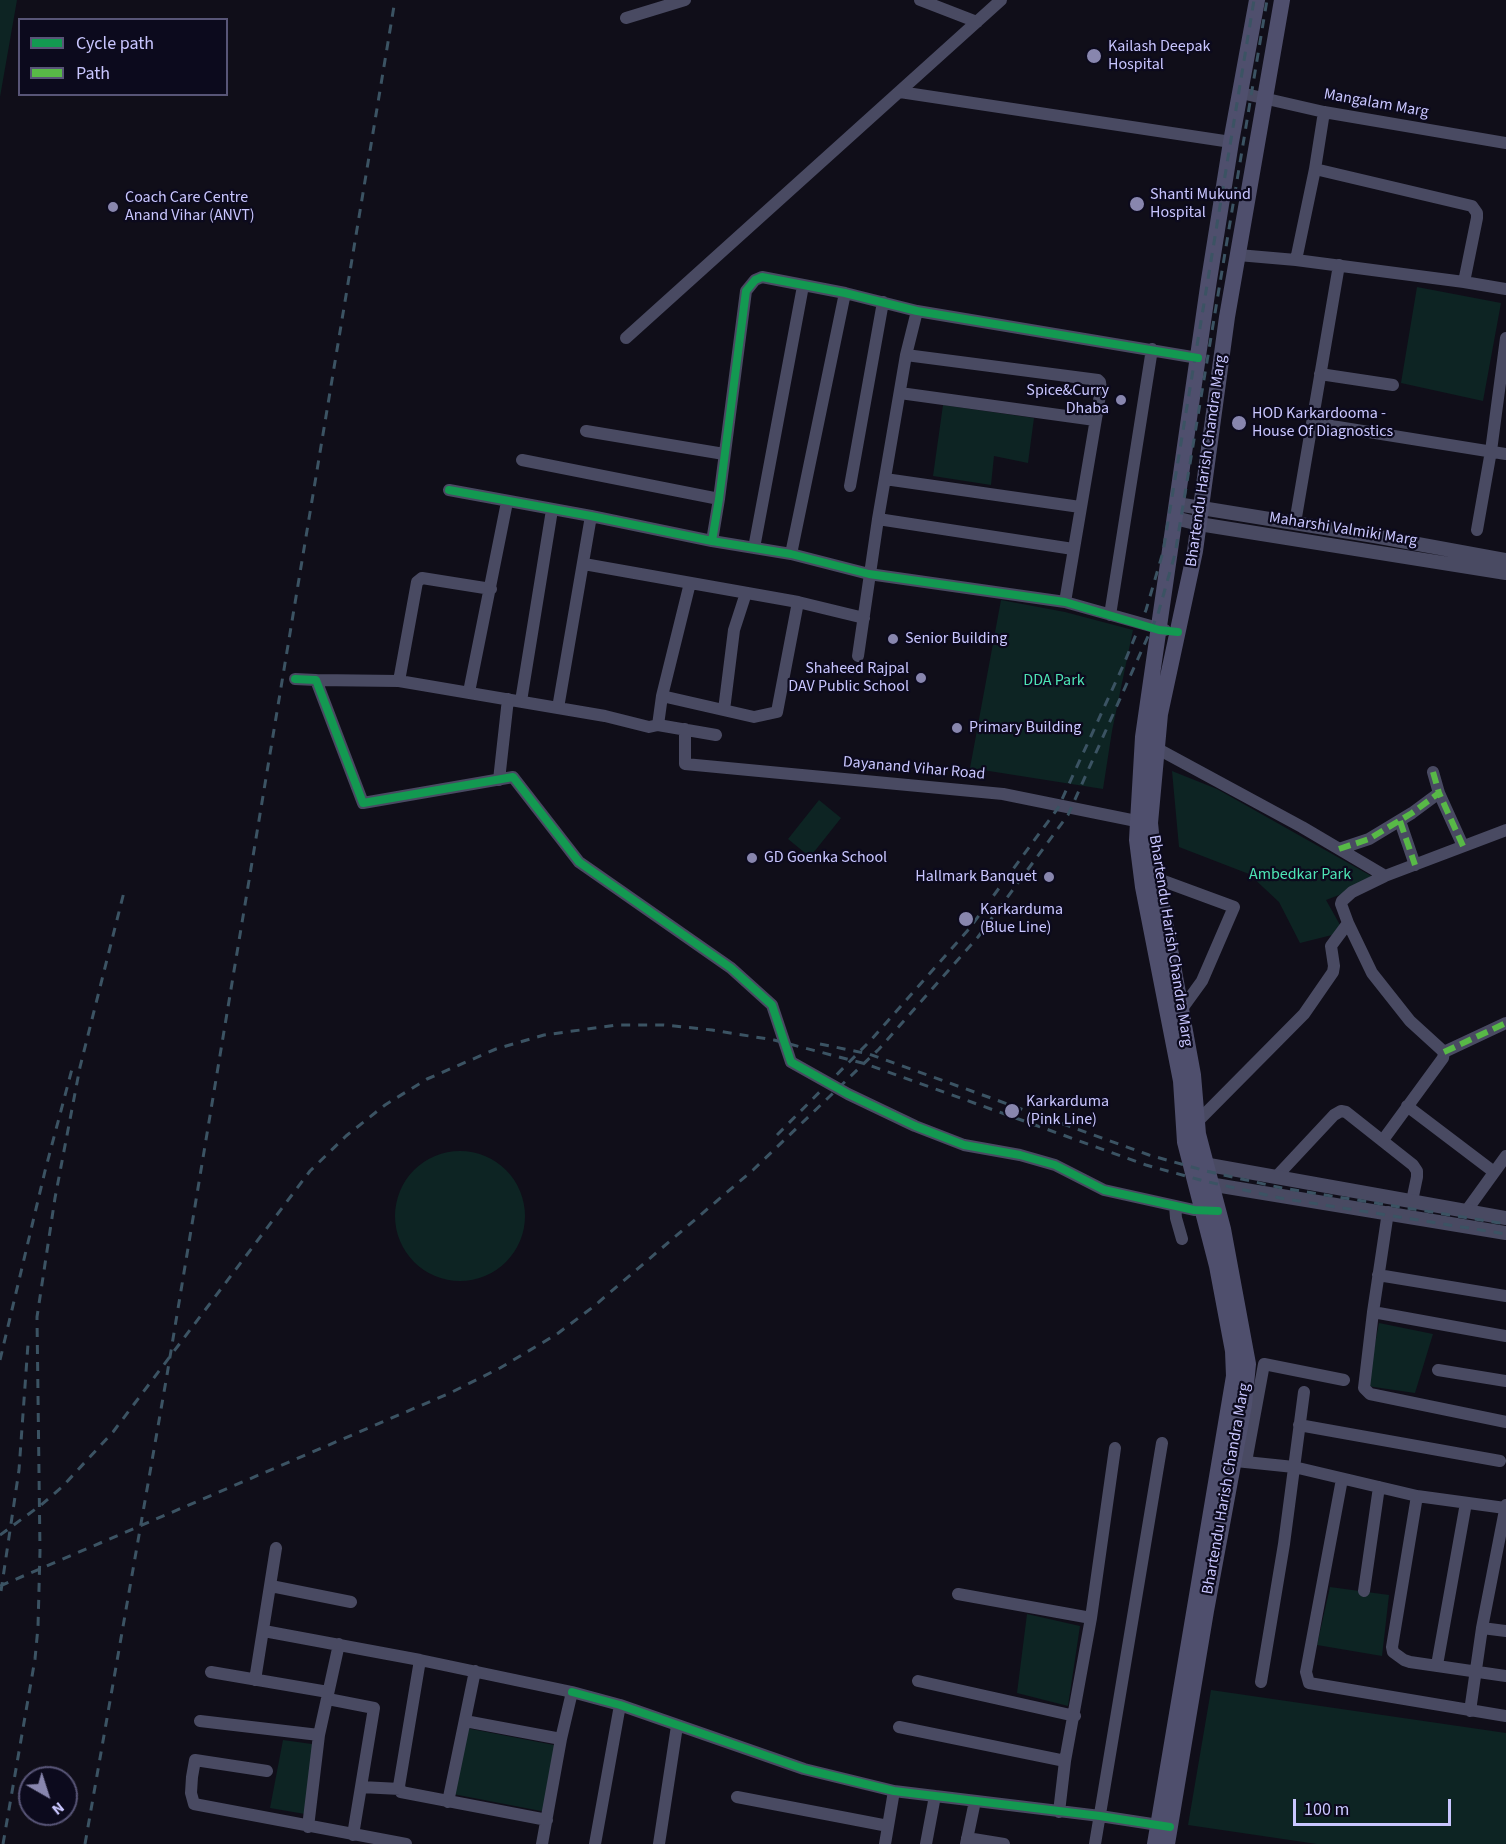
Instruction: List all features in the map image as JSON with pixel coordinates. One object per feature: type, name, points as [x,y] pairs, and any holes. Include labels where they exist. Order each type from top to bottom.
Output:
[{"type":"main road","name":"Bhartendu Harish Chandra Marg","points":[[1155,1844],[1164,1826],[1233,1461],[1234,1376],[1233,1351],[1217,1266],[1210,1210],[1198,1163],[1193,1075],[1158,879],[1144,823],[1143,737],[1231,142],[1257,0]]},
{"type":"main road","name":"Bhartendu Harish Chandra Marg","points":[[1198,1163],[1185,1142],[1181,1081],[1143,886],[1137,840],[1144,823],[1158,749],[1160,714],[1200,516],[1238,255],[1282,0]]},
{"type":"main road","name":"Bhartendu Harish Chandra Marg","points":[[1164,1826],[1167,1844]]},
{"type":"street","points":[[626,18],[685,0]]},
{"type":"street","points":[[920,0],[977,22]]},
{"type":"street","points":[[626,338],[1001,0]]},
{"type":"street","points":[[900,92],[1231,142]]},
{"type":"street","name":"Mangalam Marg","points":[[1241,93],[1324,112],[1506,143]]},
{"type":"street","points":[[1296,260],[1316,169],[1324,112]]},
{"type":"street","points":[[1316,169],[1472,206],[1477,213],[1477,218],[1464,282]]},
{"type":"street","points":[[1238,255],[1339,265],[1506,289]]},
{"type":"street","points":[[1295,523],[1339,265]]},
{"type":"street","points":[[712,541],[746,291],[755,280],[762,277],[845,293],[917,311],[1198,358]]},
{"type":"street","points":[[754,548],[803,285]]},
{"type":"street","points":[[791,554],[845,293]]},
{"type":"street","points":[[850,486],[883,302]]},
{"type":"street","points":[[858,656],[869,574],[906,355],[917,311]]},
{"type":"street","points":[[1477,530],[1491,451],[1506,338]]},
{"type":"street","points":[[1110,615],[1152,349]]},
{"type":"street","points":[[906,355],[1098,380],[1101,389],[1065,602]]},
{"type":"street","points":[[1320,374],[1393,385]]},
{"type":"street","points":[[900,393],[1095,420]]},
{"type":"street","points":[[1313,423],[1506,454]]},
{"type":"street","points":[[586,431],[724,454]]},
{"type":"street","points":[[522,460],[719,499]]},
{"type":"street","points":[[885,479],[1080,507]]},
{"type":"street","points":[[449,490],[791,554],[869,574],[1065,602],[1159,630],[1178,632]]},
{"type":"street","points":[[470,692],[507,502]]},
{"type":"street","points":[[521,701],[552,510]]},
{"type":"street","name":"Maharshi Valmiki Marg","points":[[1176,511],[1506,573]]},
{"type":"street","points":[[558,708],[591,516]]},
{"type":"street","name":"Maharshi Valmiki Marg","points":[[1200,516],[1295,523],[1506,560]]},
{"type":"street","points":[[878,519],[1073,549]]},
{"type":"street","points":[[584,564],[798,602],[864,618]]},
{"type":"street","points":[[399,681],[417,582],[422,578],[491,589]]},
{"type":"street","points":[[658,724],[662,696],[690,583]]},
{"type":"street","points":[[724,710],[734,630],[746,592]]},
{"type":"street","points":[[662,696],[754,717],[777,712],[798,602]]},
{"type":"street","points":[[295,679],[399,681],[521,701],[649,727],[658,724],[716,735]]},
{"type":"street","points":[[316,680],[363,803],[513,777],[579,862],[731,968],[772,1005],[791,1062],[848,1094],[964,1145],[1020,1155],[1055,1165],[1104,1190],[1174,1206],[1210,1210]]},
{"type":"street","points":[[499,780],[508,699]]},
{"type":"street","name":"Dayanand Vihar Road","points":[[685,729],[686,764],[1003,794],[1144,823]]},
{"type":"street","points":[[1158,749],[1385,876]]},
{"type":"street","points":[[1433,772],[1439,793],[1463,846]]},
{"type":"street","points":[[1339,849],[1370,838],[1400,821],[1439,793]]},
{"type":"street","points":[[1400,821],[1415,865]]},
{"type":"street","points":[[1444,1052],[1410,1020],[1372,973],[1341,904],[1345,897],[1385,876],[1506,830]]},
{"type":"street","points":[[1158,879],[1234,907],[1202,981],[1181,1010]]},
{"type":"street","points":[[1197,1122],[1308,1008],[1333,972],[1331,946],[1348,923]]},
{"type":"street","points":[[1444,1052],[1506,1023]]},
{"type":"street","points":[[1383,1140],[1443,1058],[1444,1052]]},
{"type":"street","points":[[1407,1107],[1494,1172]]},
{"type":"street","points":[[1276,1177],[1337,1113],[1346,1112],[1413,1165],[1417,1171],[1412,1201]]},
{"type":"street","points":[[1467,1210],[1506,1156]]},
{"type":"street","points":[[1198,1163],[1506,1218]]},
{"type":"street","points":[[1203,1183],[1506,1233]]},
{"type":"street","points":[[1174,1206],[1182,1239]]},
{"type":"street","points":[[1388,1212],[1363,1385],[1370,1394],[1506,1422]]},
{"type":"street","points":[[1378,1275],[1506,1296]]},
{"type":"street","points":[[1372,1312],[1506,1336]]},
{"type":"street","points":[[1344,1380],[1264,1364],[1233,1461],[1294,1467],[1417,1496],[1506,1507],[1482,1628],[1470,1711]]},
{"type":"street","points":[[1438,1370],[1506,1381]]},
{"type":"street","points":[[1261,1682],[1284,1544],[1304,1392]]},
{"type":"street","points":[[1299,1425],[1500,1461]]},
{"type":"street","points":[[1095,1844],[1162,1443]]},
{"type":"street","points":[[1059,1812],[1065,1761],[1091,1618],[1115,1448]]},
{"type":"street","points":[[1342,1479],[1306,1672],[1309,1683],[1506,1716]]},
{"type":"street","points":[[1364,1591],[1379,1487]]},
{"type":"street","points":[[1417,1496],[1393,1652],[1404,1660],[1475,1673],[1506,1676]]},
{"type":"street","points":[[1437,1665],[1466,1503]]},
{"type":"street","points":[[255,1680],[276,1548]]},
{"type":"street","points":[[271,1586],[351,1602]]},
{"type":"street","points":[[958,1594],[1091,1618]]},
{"type":"street","points":[[1482,1628],[1506,1631]]},
{"type":"street","points":[[264,1631],[420,1660],[572,1692],[620,1705],[804,1769],[894,1791],[1164,1826]]},
{"type":"street","points":[[308,1827],[319,1735],[339,1644]]},
{"type":"street","points":[[400,1789],[420,1660]]},
{"type":"street","points":[[448,1802],[475,1671]]},
{"type":"street","points":[[211,1672],[328,1695],[374,1708],[353,1835]]},
{"type":"street","points":[[918,1682],[1075,1716]]},
{"type":"street","points":[[542,1844],[572,1692]]},
{"type":"street","points":[[596,1844],[620,1705]]},
{"type":"street","points":[[465,1720],[561,1739]]},
{"type":"street","points":[[200,1721],[319,1735]]},
{"type":"street","points":[[659,1844],[677,1726]]},
{"type":"street","points":[[899,1727],[1065,1761]]},
{"type":"street","points":[[267,1772],[195,1760],[191,1793],[194,1804],[406,1844]]},
{"type":"street","points":[[361,1787],[400,1789],[406,1794],[547,1820]]},
{"type":"street","points":[[885,1844],[894,1791]]},
{"type":"street","points":[[926,1844],[935,1796]]},
{"type":"street","points":[[736,1797],[888,1826]]},
{"type":"street","points":[[975,1801],[967,1841],[1004,1844]]},
{"type":"green space","points":[[0,0],[17,0],[0,97]]},
{"type":"green space","points":[[1417,287],[1501,303],[1483,401],[1401,383]]},
{"type":"green space","points":[[943,405],[1034,418],[1028,463],[994,456],[991,485],[933,476]]},
{"type":"green space","name":"DDA Park","points":[[1001,600],[1065,612],[1133,630],[1112,731],[1103,789],[970,768]]},
{"type":"green space","name":"Ambedkar Park","points":[[1172,771],[1217,789],[1373,877],[1373,882],[1326,900],[1344,932],[1300,943],[1279,902],[1249,874],[1179,847]]},
{"type":"green space","points":[[819,800],[841,818],[810,857],[788,839]]},
{"type":"green space","points":[[460,1151],[485,1156],[506,1170],[520,1191],[525,1216],[520,1241],[506,1262],[485,1276],[460,1281],[435,1276],[414,1262],[400,1241],[395,1216],[400,1191],[414,1170],[435,1156]]},
{"type":"green space","points":[[1379,1323],[1433,1334],[1415,1393],[1367,1386]]},
{"type":"green space","points":[[1330,1587],[1389,1595],[1382,1656],[1317,1645]]},
{"type":"green space","points":[[1027,1614],[1080,1626],[1068,1706],[1017,1693]]},
{"type":"green space","points":[[1211,1690],[1506,1733],[1506,1844],[1317,1844],[1188,1825]]},
{"type":"green space","points":[[466,1728],[559,1746],[546,1812],[453,1794]]},
{"type":"green space","points":[[283,1740],[319,1745],[305,1814],[270,1808]]},
{"type":"railway","points":[[85,1844],[167,1375],[395,0]]},
{"type":"railway","points":[[777,1135],[870,1041],[969,929],[1058,808],[1123,666],[1146,610],[1163,552],[1254,0]]},
{"type":"railway","points":[[0,1586],[450,1393],[500,1368],[557,1334],[593,1307],[753,1170],[879,1049],[978,937],[1068,815],[1158,614],[1175,554],[1267,0]]},
{"type":"railway","points":[[3,1844],[35,1659],[38,1627],[40,1551],[37,1317],[55,1198],[80,1067],[124,892]]},
{"type":"railway","points":[[0,1535],[62,1487],[113,1432],[310,1171],[346,1136],[385,1105],[427,1079],[496,1049],[544,1035],[617,1025],[664,1025],[774,1040],[866,1064],[1146,1165],[1204,1181],[1280,1198],[1506,1234]]},
{"type":"railway","points":[[820,1044],[869,1054],[1149,1155],[1206,1171],[1282,1188],[1506,1224]]},
{"type":"railway","points":[[0,1360],[72,1069]]},
{"type":"railway","points":[[1,1591],[19,1470],[28,1344]]},
{"type":"marked path","points":[[1433,772],[1439,793]]},
{"type":"marked path","points":[[1339,849],[1369,839],[1412,813],[1439,793],[1463,846]]},
{"type":"marked path","points":[[1400,821],[1415,865]]},
{"type":"marked path","points":[[1444,1052],[1506,1023]]},
{"type":"cycle path","points":[[712,541],[746,291],[755,280],[762,277],[845,293],[917,311],[1198,358]]},
{"type":"cycle path","points":[[449,490],[791,554],[869,574],[1065,602],[1159,630],[1178,632]]},
{"type":"cycle path","points":[[295,679],[316,680],[363,803],[513,777],[579,862],[731,968],[772,1005],[791,1062],[848,1094],[915,1126],[964,1145],[1020,1155],[1055,1165],[1104,1190],[1194,1210],[1218,1211]]},
{"type":"cycle path","points":[[572,1692],[620,1705],[804,1769],[894,1791],[1100,1816],[1170,1827]]},
{"type":"place","name":"Kailash Deepak Hospital","points":[[1094,56]]},
{"type":"place","name":"Shanti Mukund Hospital","points":[[1137,204]]},
{"type":"place","name":"Coach Care Centre Anand Vihar (ANVT)","points":[[113,207]]},
{"type":"place","name":"Spice&Curry Dhaba","points":[[1121,400]]},
{"type":"place","name":"HOD Karkardooma - House Of Diagnostics","points":[[1239,423]]},
{"type":"place","name":"Senior Building","points":[[893,639]]},
{"type":"place","name":"Shaheed Rajpal DAV Public School","points":[[921,678]]},
{"type":"place","name":"Primary Building","points":[[957,728]]},
{"type":"place","name":"GD Goenka School","points":[[752,858]]},
{"type":"place","name":"Hallmark Banquet","points":[[1049,877]]},
{"type":"place","name":"Karkarduma (Blue Line)","points":[[966,919]]},
{"type":"place","name":"Karkarduma (Pink Line)","points":[[1012,1111]]}]
